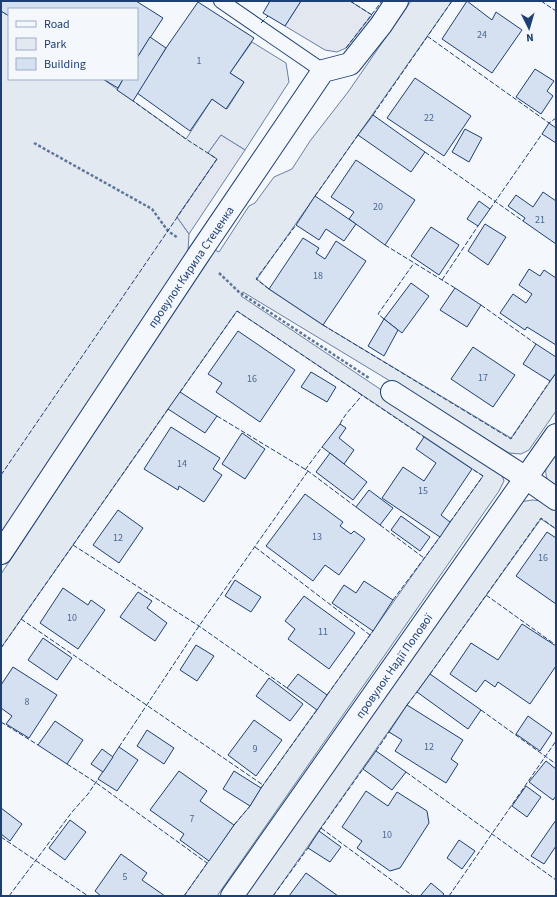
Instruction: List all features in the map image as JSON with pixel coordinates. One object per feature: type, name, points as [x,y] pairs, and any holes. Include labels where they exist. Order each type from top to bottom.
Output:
[{"type":"street","points":[[323,71],[350,64],[381,25],[397,1]]},
{"type":"street","name":"провулок Кирила Стеценка","points":[[1,553],[199,254],[323,71]]},
{"type":"street","points":[[392,392],[556,499]]},
{"type":"street","name":"провулок Надії Попової","points":[[232,896],[556,435]]},
{"type":"lane","points":[[221,1],[323,71]]},
{"type":"path","points":[[34,142],[152,209],[168,231],[199,254],[239,292],[392,392]]},
{"type":"green space","points":[[411,1],[452,1],[257,279],[269,289],[323,325],[511,438],[556,373],[556,411],[529,450],[521,454],[509,453],[243,292],[241,296],[492,464],[501,473],[504,481],[499,491],[217,896],[184,896],[234,825],[250,806],[261,788],[483,476],[237,311],[1,648],[1,574],[215,250],[219,252],[249,206],[255,203],[274,177],[292,169],[310,141],[348,92]]},
{"type":"green space","points":[[1,11],[8,15],[8,80],[104,80],[186,139],[212,99],[227,109],[244,82],[230,73],[252,42],[286,63],[289,82],[245,150],[221,135],[208,153],[217,159],[177,217],[189,234],[188,252],[1,534]]},
{"type":"green space","points":[[556,451],[556,491],[549,483],[546,476],[546,468],[548,461]]},
{"type":"green space","points":[[532,500],[543,501],[556,510],[556,529],[541,519],[407,705],[273,896],[243,896],[520,502]]},
{"type":"shaded area","points":[[301,1],[350,1],[372,15],[346,48],[337,52],[325,50],[285,26]]},
{"type":"shaded area","points":[[221,135],[245,150],[189,234],[177,217],[217,159],[208,153]]},
{"type":"building","points":[[1,1],[136,1],[163,18],[138,56],[138,8],[8,8],[8,15],[1,11]]},
{"type":"building","points":[[270,1],[301,1],[285,26],[263,13]]},
{"type":"building","points":[[467,1],[492,20],[496,12],[522,30],[492,73],[442,39]]},
{"type":"building","points":[[198,2],[254,38],[230,73],[244,82],[226,109],[212,99],[190,131],[137,93]]},
{"type":"building","points":[[150,37],[166,48],[133,101],[117,90],[122,80],[138,80],[138,56]]},
{"type":"building","points":[[535,69],[554,81],[547,91],[553,96],[541,114],[516,97]]},
{"type":"building","points":[[415,78],[471,116],[444,156],[387,118]]},
{"type":"building","points":[[105,80],[122,80],[118,88]]},
{"type":"building","points":[[373,115],[425,152],[411,172],[358,135]]},
{"type":"building","points":[[549,123],[556,128],[556,143],[542,134]]},
{"type":"building","points":[[465,129],[482,138],[469,162],[452,152]]},
{"type":"building","points":[[356,160],[415,200],[385,245],[349,219],[354,212],[331,197]]},
{"type":"building","points":[[543,192],[556,201],[556,244],[523,221],[525,218],[508,206],[516,195],[533,207]]},
{"type":"building","points":[[315,196],[356,224],[344,241],[326,229],[319,240],[296,225]]},
{"type":"building","points":[[479,201],[490,209],[478,226],[467,219]]},
{"type":"building","points":[[485,224],[506,237],[488,265],[468,251]]},
{"type":"building","points":[[431,227],[459,245],[439,275],[411,256]]},
{"type":"building","points":[[303,238],[319,248],[316,253],[325,259],[336,241],[366,261],[323,325],[269,289]]},
{"type":"building","points":[[529,269],[540,276],[544,270],[556,278],[556,345],[527,327],[525,330],[500,313],[513,294],[526,303],[532,294],[519,285]]},
{"type":"building","points":[[411,283],[429,296],[402,333],[384,319]]},
{"type":"building","points":[[455,288],[481,305],[467,327],[440,310]]},
{"type":"building","points":[[384,319],[398,330],[384,356],[368,346]]},
{"type":"building","points":[[238,331],[295,370],[260,422],[216,392],[222,383],[208,374]]},
{"type":"building","points":[[536,344],[556,357],[556,373],[550,381],[523,364]]},
{"type":"building","points":[[473,347],[515,375],[493,407],[451,379]]},
{"type":"building","points":[[311,372],[336,387],[327,402],[301,387]]},
{"type":"building","points":[[180,392],[217,416],[205,433],[168,409]]},
{"type":"building","points":[[340,424],[346,428],[339,438],[354,450],[344,464],[322,447]]},
{"type":"building","points":[[171,427],[220,458],[213,469],[222,475],[204,502],[179,486],[178,490],[144,469]]},
{"type":"building","points":[[242,433],[265,449],[245,479],[222,464]]},
{"type":"building","points":[[424,437],[472,469],[441,515],[450,522],[440,537],[382,498],[403,467],[424,481],[436,463],[416,449]]},
{"type":"building","points":[[330,453],[367,482],[353,500],[316,472]]},
{"type":"building","points":[[369,490],[393,508],[380,525],[356,507]]},
{"type":"building","points":[[305,494],[343,522],[340,526],[351,534],[354,531],[365,539],[339,575],[325,565],[313,581],[266,546]]},
{"type":"building","points":[[118,510],[143,528],[119,563],[93,545]]},
{"type":"building","points":[[401,516],[430,537],[420,551],[391,530]]},
{"type":"building","points":[[547,532],[556,538],[556,604],[516,576]]},
{"type":"building","points":[[235,580],[261,597],[251,612],[225,596]]},
{"type":"building","points":[[364,581],[393,600],[373,631],[332,603],[344,585],[356,593]]},
{"type":"building","points":[[63,588],[88,605],[91,600],[105,610],[78,649],[40,623]]},
{"type":"building","points":[[138,592],[152,601],[147,608],[167,623],[155,641],[120,617]]},
{"type":"building","points":[[304,596],[355,633],[329,669],[288,639],[295,629],[285,621]]},
{"type":"building","points":[[522,624],[556,646],[556,666],[530,704],[498,682],[495,687],[485,680],[476,692],[450,674],[471,643],[498,660]]},
{"type":"building","points":[[43,638],[72,658],[57,680],[28,660]]},
{"type":"building","points":[[196,645],[214,656],[197,681],[180,670]]},
{"type":"building","points":[[13,667],[57,695],[29,738],[6,724],[12,716],[1,708],[1,685]]},
{"type":"building","points":[[298,674],[327,695],[317,710],[287,688]]},
{"type":"building","points":[[430,674],[481,710],[468,729],[417,692]]},
{"type":"building","points":[[269,678],[303,704],[290,721],[256,696]]},
{"type":"building","points":[[407,705],[463,740],[451,759],[458,764],[446,783],[395,751],[402,740],[389,732]]},
{"type":"building","points":[[528,716],[552,733],[540,751],[516,734]]},
{"type":"building","points":[[254,720],[282,740],[256,776],[228,755]]},
{"type":"building","points":[[55,721],[83,740],[67,764],[38,745]]},
{"type":"building","points":[[147,730],[174,748],[164,764],[137,746]]},
{"type":"building","points":[[119,747],[138,760],[117,791],[98,779]]},
{"type":"building","points":[[102,749],[113,757],[103,772],[91,764]]},
{"type":"building","points":[[376,751],[406,772],[392,790],[363,769]]},
{"type":"building","points":[[546,761],[556,769],[556,796],[553,800],[529,782]]},
{"type":"building","points":[[179,771],[207,791],[200,801],[234,825],[209,861],[180,840],[184,834],[150,810]]},
{"type":"building","points":[[234,771],[261,788],[250,806],[223,789]]},
{"type":"building","points":[[526,786],[541,797],[527,817],[512,806]]},
{"type":"building","points":[[366,791],[388,806],[397,792],[427,811],[429,823],[400,868],[390,871],[357,848],[362,841],[342,827]]},
{"type":"building","points":[[1,808],[22,824],[10,841],[1,834]]},
{"type":"building","points":[[70,820],[86,832],[65,860],[49,848]]},
{"type":"building","points":[[556,820],[556,846],[544,864],[531,856]]},
{"type":"building","points":[[319,831],[341,847],[330,862],[308,848]]},
{"type":"building","points":[[459,840],[475,851],[462,869],[447,858]]},
{"type":"building","points":[[121,854],[147,873],[142,880],[165,896],[101,896],[95,891]]},
{"type":"building","points":[[306,873],[338,896],[289,896]]},
{"type":"building","points":[[431,883],[444,894],[442,896],[421,895]]},
{"type":"fence","points":[[350,1],[372,15]]},
{"type":"fence","points":[[346,48],[382,1]]},
{"type":"fence","points":[[373,115],[452,1]]},
{"type":"fence","points":[[541,1],[556,11]]},
{"type":"fence","points":[[261,23],[268,16]]},
{"type":"fence","points":[[427,36],[549,123],[556,118]]},
{"type":"fence","points":[[1,475],[217,159],[133,101]]},
{"type":"fence","points":[[490,209],[542,134]]},
{"type":"fence","points":[[315,196],[358,135]]},
{"type":"fence","points":[[425,152],[523,221]]},
{"type":"fence","points":[[269,289],[256,279],[296,225]]},
{"type":"fence","points":[[442,280],[478,226]]},
{"type":"fence","points":[[385,245],[455,288]]},
{"type":"fence","points":[[384,319],[378,314],[414,263]]},
{"type":"fence","points":[[481,305],[536,344]]},
{"type":"fence","points":[[180,392],[237,311],[424,437]]},
{"type":"fence","points":[[323,325],[511,439],[550,381]]},
{"type":"fence","points":[[340,424],[362,395]]},
{"type":"fence","points":[[1,648],[168,409]]},
{"type":"fence","points":[[217,416],[308,471],[356,507]]},
{"type":"fence","points":[[305,470],[322,447]]},
{"type":"fence","points":[[450,522],[483,476],[472,469]]},
{"type":"fence","points":[[119,747],[199,626],[308,471]]},
{"type":"fence","points":[[430,674],[541,518],[556,529]]},
{"type":"fence","points":[[380,525],[424,558]]},
{"type":"fence","points":[[393,600],[440,537]]},
{"type":"fence","points":[[73,545],[199,626],[287,688]]},
{"type":"fence","points":[[255,547],[370,635]]},
{"type":"fence","points":[[486,595],[553,643]]},
{"type":"fence","points":[[21,619],[263,785]]},
{"type":"fence","points":[[327,695],[373,631]]},
{"type":"fence","points":[[407,705],[417,692]]},
{"type":"fence","points":[[261,788],[317,710]]},
{"type":"fence","points":[[481,710],[556,764]]},
{"type":"fence","points":[[1,722],[38,745]]},
{"type":"fence","points":[[376,751],[389,732]]},
{"type":"fence","points":[[449,896],[556,741]]},
{"type":"fence","points":[[67,764],[95,782],[207,863]]},
{"type":"fence","points":[[319,831],[363,769]]},
{"type":"fence","points":[[406,772],[556,880]]},
{"type":"fence","points":[[9,896],[98,779]]},
{"type":"fence","points":[[234,825],[250,806]]},
{"type":"fence","points":[[321,828],[413,896]]},
{"type":"fence","points":[[1,837],[88,896]]},
{"type":"fence","points":[[273,896],[308,848]]},
{"type":"fence","points":[[184,896],[208,862]]}]
